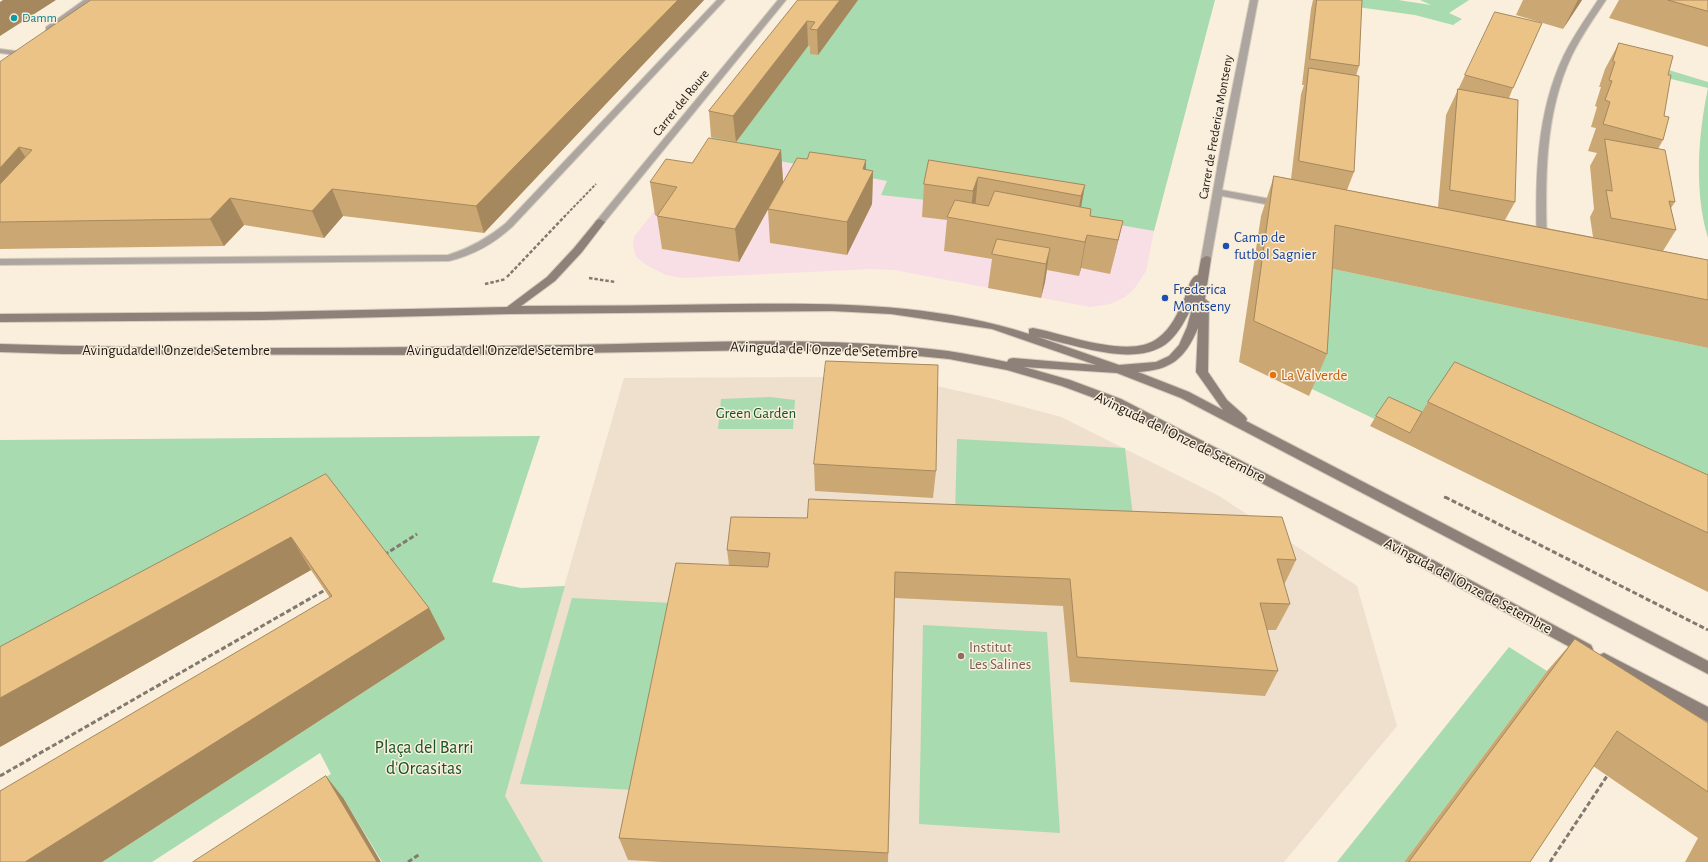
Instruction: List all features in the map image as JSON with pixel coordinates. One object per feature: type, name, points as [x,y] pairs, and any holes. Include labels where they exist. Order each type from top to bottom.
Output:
[{"type":"main road","points":[[509,310],[552,279],[578,250],[600,222]]},
{"type":"main road","points":[[0,318],[271,316],[509,310],[832,307],[891,310],[1038,333],[1122,351],[1148,349],[1162,341],[1175,326],[1187,305],[1206,259]]},
{"type":"main road","points":[[949,354],[1075,369],[1148,368],[1164,364],[1173,359],[1183,347],[1197,312],[1206,259]]},
{"type":"main road","points":[[1206,259],[1202,372],[1222,403],[1257,432]]},
{"type":"main road","points":[[993,326],[1070,351],[1185,395],[1708,668]]},
{"type":"main road","name":"Avinguda de l'Onze de Setembre","points":[[0,348],[64,350],[446,351],[773,346],[877,348],[949,354],[1007,366],[1066,383],[1117,402],[1402,550],[1708,715]]},
{"type":"street","points":[[40,35],[89,0]]},
{"type":"street","points":[[0,262],[449,258],[468,253],[489,243],[509,225],[721,0]]},
{"type":"street","name":"Carrer del Roure","points":[[600,222],[782,0]]},
{"type":"street","name":"Carrer de Frederica Montseny","points":[[1206,259],[1217,192],[1254,0]]},
{"type":"street","points":[[1542,255],[1542,159],[1552,100],[1560,73],[1582,29],[1602,0]]},
{"type":"street","points":[[0,51],[19,51],[5,61]]},
{"type":"street","points":[[1217,192],[1288,205]]},
{"type":"path","points":[[1439,495],[1708,630]]},
{"type":"path","points":[[382,556],[417,534]]},
{"type":"path","points":[[0,776],[325,590]]},
{"type":"path","points":[[1550,862],[1607,776]]},
{"type":"path","points":[[408,862],[420,854]]},
{"type":"shaded area","points":[[704,147],[887,181],[881,194],[966,198],[1154,231],[1146,271],[1135,288],[1125,297],[1110,304],[1090,307],[894,270],[871,269],[684,278],[666,275],[648,266],[636,257],[633,246],[634,237]]},
{"type":"shaded area","name":"Institut Les Salines","points":[[829,377],[932,385],[990,398],[1061,417],[1219,496],[1357,586],[1397,726],[1284,862],[543,862],[504,796],[624,378]]},
{"type":"green space","points":[[819,0],[1215,0],[1154,231],[966,198],[926,200],[881,195],[887,181],[704,147]]},
{"type":"green space","points":[[1349,0],[1398,0],[1431,5],[1420,0],[1469,0],[1449,13],[1462,19],[1453,25],[1415,15],[1350,6]]},
{"type":"green space","points":[[1623,56],[1708,82],[1708,88],[1618,66]]},
{"type":"green space","points":[[1708,88],[1708,238],[1701,201],[1699,163],[1702,125]]},
{"type":"green space","points":[[1319,266],[1708,348],[1708,533],[1410,436],[1310,388]]},
{"type":"green space","name":"Green Garden","points":[[770,397],[795,400],[793,429],[718,429],[721,399]]},
{"type":"green space","name":"Plaça del Barri d'Orcasitas","points":[[540,436],[492,582],[521,588],[565,586],[505,796],[543,862],[382,862],[344,799],[195,862],[331,774],[320,753],[152,862],[102,862],[445,639],[344,507],[0,696],[0,440]]},
{"type":"green space","points":[[957,439],[1125,448],[1134,525],[955,514]]},
{"type":"green space","points":[[572,598],[672,603],[634,790],[520,784]]},
{"type":"green space","points":[[923,625],[1047,632],[1060,833],[919,824]]},
{"type":"green space","points":[[1509,647],[1547,671],[1404,862],[1337,862]]},
{"type":"building","points":[[91,0],[678,0],[476,206],[332,189],[312,211],[230,198],[210,219],[0,222],[0,184],[32,150],[19,147],[0,168],[0,62]]},
{"type":"building","points":[[798,0],[840,0],[817,30],[810,29],[815,22],[807,21],[733,116],[709,111]]},
{"type":"building","points":[[1317,0],[1362,0],[1359,66],[1310,59]]},
{"type":"building","points":[[1668,0],[1708,0],[1708,11]]},
{"type":"building","points":[[1495,12],[1542,23],[1513,88],[1465,75]]},
{"type":"building","points":[[1619,43],[1673,56],[1668,75],[1671,75],[1664,116],[1669,117],[1663,140],[1603,124],[1610,102],[1605,100],[1612,81],[1609,80]]},
{"type":"building","points":[[1309,68],[1359,76],[1354,172],[1299,161]]},
{"type":"building","points":[[1458,89],[1518,100],[1515,202],[1450,190]]},
{"type":"building","points":[[709,138],[781,150],[735,229],[657,216],[677,187],[650,182],[666,159],[692,163]]},
{"type":"building","points":[[1605,139],[1665,150],[1675,202],[1669,201],[1676,230],[1611,218],[1606,190],[1612,191]]},
{"type":"building","points":[[810,152],[866,160],[863,169],[873,171],[847,222],[768,209],[797,158],[807,159]]},
{"type":"building","points":[[929,160],[1085,185],[1081,196],[978,177],[973,191],[924,184]]},
{"type":"building","points":[[1274,176],[1708,260],[1708,300],[1335,225],[1327,354],[1254,321]]},
{"type":"building","points":[[995,191],[1091,209],[1090,216],[1123,221],[1118,240],[1087,235],[1085,242],[947,217],[955,200],[988,206]]},
{"type":"building","points":[[997,239],[1050,248],[1046,264],[992,254]]},
{"type":"building","points":[[826,361],[938,365],[936,471],[814,464]]},
{"type":"building","points":[[1455,362],[1708,475],[1708,533],[1428,402]]},
{"type":"building","points":[[1389,397],[1422,412],[1410,433],[1376,416]]},
{"type":"building","points":[[326,474],[429,608],[25,862],[0,862],[0,791],[332,596],[291,537],[0,698],[0,647]]},
{"type":"building","points":[[809,499],[1282,517],[1296,560],[1277,559],[1290,604],[1260,603],[1278,671],[1077,657],[1070,579],[895,572],[888,853],[619,838],[676,563],[768,567],[770,553],[727,550],[731,517],[807,518]]},
{"type":"building","points":[[1575,639],[1708,723],[1708,792],[1617,731],[1530,862],[1409,862]]},
{"type":"building","points":[[326,776],[377,862],[193,862]]},
{"type":"place","name":"Damm","points":[[14,18]]},
{"type":"place","name":"Camp de futbol Sagnier","points":[[1226,246]]},
{"type":"place","name":"Frederica Montseny","points":[[1165,298]]},
{"type":"place","name":"La Valverde","points":[[1273,375]]},
{"type":"place","name":"Institut Les Salines","points":[[961,656]]}]
